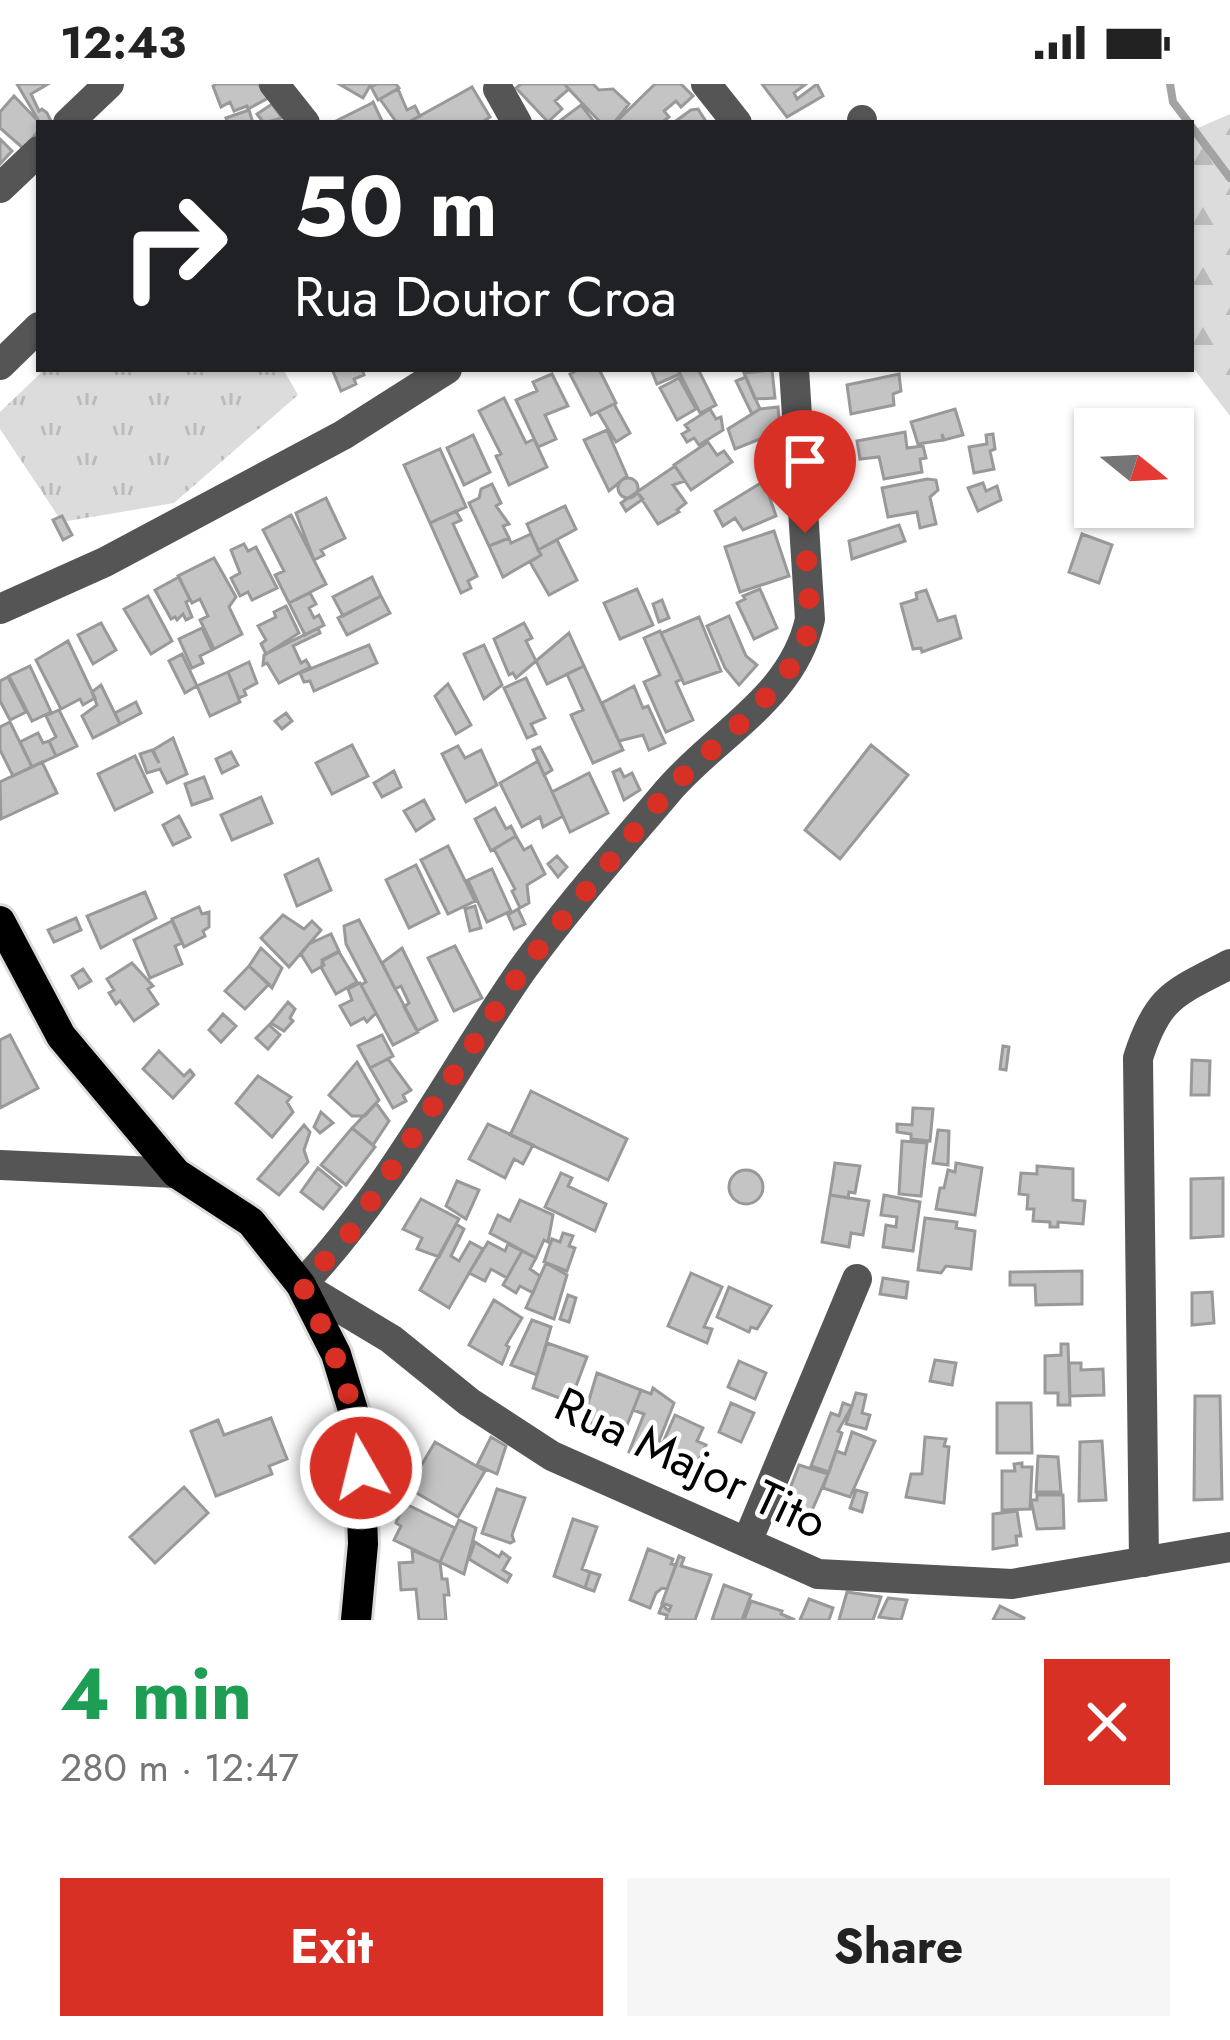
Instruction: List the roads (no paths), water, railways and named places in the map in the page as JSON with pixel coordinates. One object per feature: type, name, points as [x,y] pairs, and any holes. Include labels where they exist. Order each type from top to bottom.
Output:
[{"type":"main road","points":[[0,921],[61,1036],[176,1173],[251,1222],[302,1285],[337,1354],[359,1430],[363,1544],[356,1620]]},
{"type":"street","points":[[71,120],[109,84]]},
{"type":"street","points":[[274,84],[302,120]]},
{"type":"street","points":[[706,84],[735,120]]},
{"type":"street","points":[[498,89],[515,120]]},
{"type":"street","points":[[0,188],[36,154]]},
{"type":"street","points":[[0,365],[36,330]]},
{"type":"street","points":[[0,609],[105,562],[343,435],[437,372]]},
{"type":"street","points":[[302,1285],[348,1236],[524,967],[671,787],[757,708],[803,652],[810,620],[794,372]]},
{"type":"street","points":[[1144,1562],[1138,1058],[1150,1019],[1176,993],[1230,964]]},
{"type":"street","points":[[0,1165],[176,1173]]},
{"type":"street","points":[[747,1542],[856,1279]]},
{"type":"street","name":"Rua Major Tito","points":[[302,1285],[392,1339],[469,1402],[552,1456],[818,1574],[1012,1584],[1230,1547]]},
{"type":"waterway","points":[[1170,84],[1173,102],[1187,120]]},
{"type":"waterway","points":[[1194,130],[1230,178]]}]
